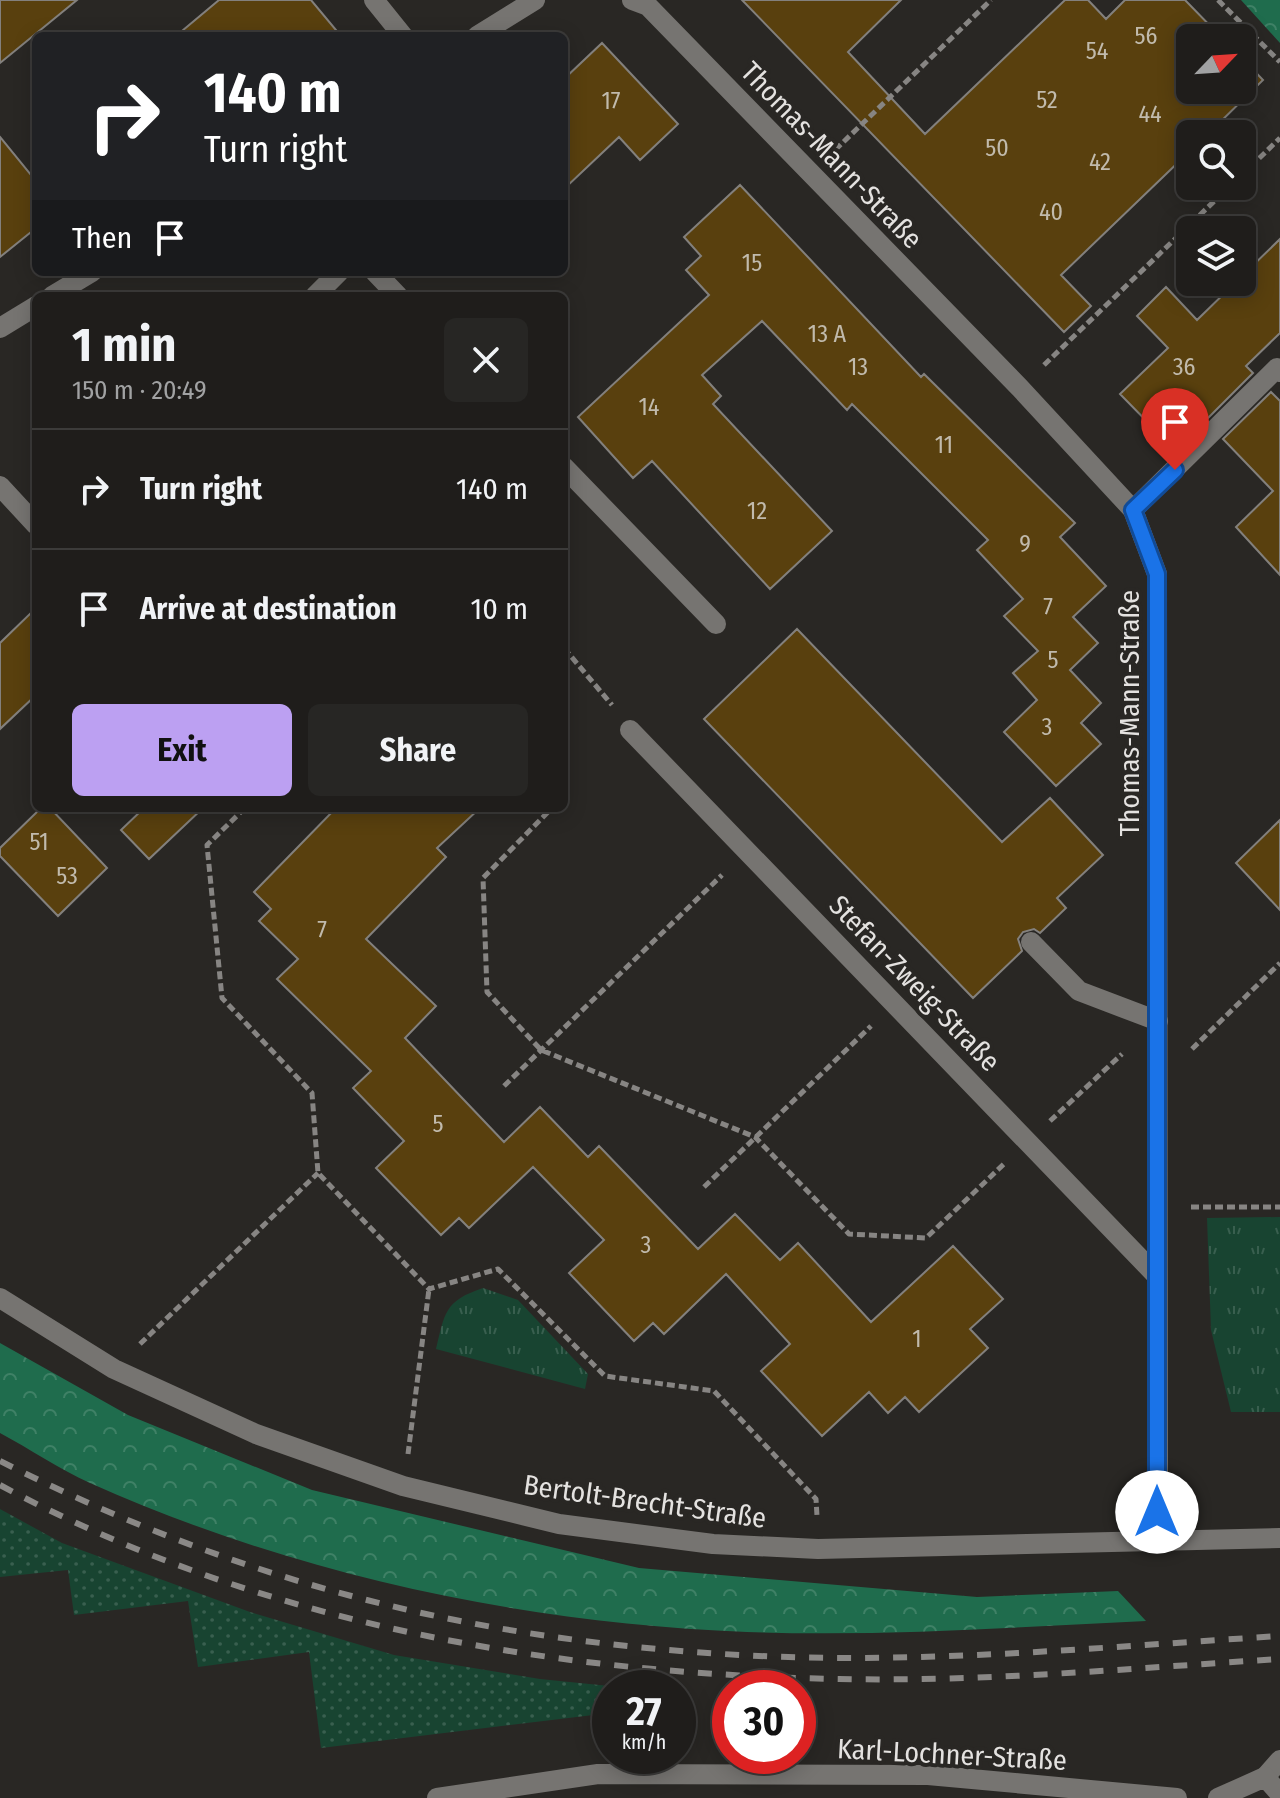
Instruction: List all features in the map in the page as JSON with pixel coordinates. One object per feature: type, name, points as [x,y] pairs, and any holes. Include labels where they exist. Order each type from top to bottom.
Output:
[{"type":"street","points":[[374,0],[400,32]]},
{"type":"street","points":[[483,32],[535,0]]},
{"type":"street","name":"Thomas-Mann-Straße","points":[[632,0],[648,6],[1020,388],[1133,510],[1157,574],[1158,1541]]},
{"type":"street","points":[[59,292],[85,276]]},
{"type":"street","points":[[319,292],[335,276]]},
{"type":"street","points":[[379,276],[394,292]]},
{"type":"street","points":[[0,328],[32,308]]},
{"type":"street","points":[[1133,510],[1277,368],[1280,372]]},
{"type":"street","points":[[568,471],[716,624]]},
{"type":"street","points":[[0,486],[32,521]]},
{"type":"street","name":"Stefan-Zweig-Straße","points":[[630,730],[1157,1276]]},
{"type":"street","points":[[1031,942],[1079,991],[1158,1021]]},
{"type":"street","name":"Bertolt-Brecht-Straße","points":[[0,1298],[114,1369],[256,1434],[403,1486],[559,1524],[713,1544],[818,1549],[1280,1538]]},
{"type":"street","points":[[1218,1798],[1265,1777],[1280,1760]]},
{"type":"street","name":"Karl-Lochner-Straße","points":[[437,1798],[598,1774],[661,1774],[928,1775],[1177,1798]]},
{"type":"street","points":[[1265,1777],[1280,1794]]},
{"type":"path","points":[[811,173],[991,0]]},
{"type":"path","points":[[1218,0],[1280,62]]},
{"type":"path","points":[[1256,161],[1280,138]]},
{"type":"path","points":[[1020,388],[1215,200]]},
{"type":"path","points":[[568,652],[593,678],[630,730]]},
{"type":"path","points":[[241,812],[207,845],[222,998],[312,1093],[318,1173],[429,1289]]},
{"type":"path","points":[[548,812],[483,878],[487,992],[541,1050],[755,1137],[849,1234],[926,1238],[1158,1021]]},
{"type":"path","points":[[504,1086],[749,850]]},
{"type":"path","points":[[1159,1081],[1280,963]]},
{"type":"path","points":[[704,1187],[894,1003]]},
{"type":"path","points":[[114,1369],[318,1173]]},
{"type":"path","points":[[1158,1208],[1280,1207]]},
{"type":"path","points":[[429,1289],[498,1269],[605,1376],[714,1391],[816,1499],[818,1549]]},
{"type":"path","points":[[403,1486],[429,1289]]},
{"type":"green space","points":[[1241,0],[1280,0],[1280,43]]},
{"type":"green space","points":[[1280,1217],[1280,1412],[1231,1412],[1211,1330],[1207,1218]]},
{"type":"green space","points":[[483,1288],[518,1300],[588,1374],[585,1389],[436,1349],[448,1310],[460,1298]]},
{"type":"green space","points":[[0,1343],[128,1415],[312,1490],[639,1568],[977,1597],[1118,1591],[1146,1621],[897,1632],[747,1632],[578,1618],[411,1589],[248,1544],[168,1515],[78,1477],[0,1433]]},
{"type":"green space","points":[[0,1509],[62,1543],[250,1612],[394,1655],[592,1684],[592,1715],[321,1748],[309,1652],[198,1667],[188,1601],[74,1615],[68,1570],[0,1577]]},
{"type":"building","points":[[0,0],[77,0],[38,32],[32,32],[32,37],[0,63]]},
{"type":"building","points":[[219,0],[311,0],[338,32],[181,32]]},
{"type":"building","points":[[742,0],[901,0],[848,52],[925,134],[1065,0],[1088,0],[1106,19],[1125,0],[1185,0],[1208,24],[1176,24],[1176,104],[1239,104],[1222,120],[1176,120],[1176,164],[1061,275],[1091,306],[1064,332]]},
{"type":"building","points":[[602,43],[678,124],[640,160],[619,137],[568,185],[568,75]]},
{"type":"building","points":[[1256,73],[1263,80],[1256,87]]},
{"type":"building","points":[[0,137],[32,176],[32,231],[0,257]]},
{"type":"building","points":[[740,185],[921,377],[924,374],[1075,523],[1060,537],[1106,586],[1073,617],[1098,643],[1070,670],[1101,703],[1081,723],[1101,744],[1056,786],[1004,732],[1037,700],[1013,673],[1038,651],[1004,616],[1023,599],[977,550],[988,540],[852,404],[847,410],[762,321],[702,375],[721,396],[713,404],[832,531],[770,589],[652,461],[633,478],[578,417],[709,295],[686,270],[701,256],[684,237]]},
{"type":"building","points":[[1280,239],[1280,333],[1246,366],[1253,373],[1206,420],[1198,412],[1167,442],[1120,394],[1168,348],[1137,316],[1166,287],[1197,320],[1222,296],[1256,296],[1256,262]]},
{"type":"building","points":[[1271,392],[1280,401],[1280,575],[1236,527],[1273,491],[1223,439]]},
{"type":"building","points":[[32,612],[32,699],[0,729],[0,643]]},
{"type":"building","points":[[797,629],[1002,842],[1050,798],[1103,855],[1057,898],[1066,908],[1040,933],[1034,929],[1023,932],[1018,939],[1022,951],[973,998],[704,719]]},
{"type":"building","points":[[37,812],[54,812],[107,868],[58,916],[0,856],[0,848]]},
{"type":"building","points":[[140,812],[199,812],[149,859],[121,830]]},
{"type":"building","points":[[332,812],[476,812],[437,848],[446,857],[366,939],[436,1006],[405,1038],[504,1142],[540,1107],[588,1157],[599,1146],[698,1249],[735,1214],[780,1260],[798,1243],[871,1322],[953,1246],[1003,1299],[970,1329],[988,1348],[919,1412],[905,1397],[888,1413],[869,1392],[822,1436],[761,1371],[790,1344],[726,1274],[664,1334],[653,1323],[634,1341],[569,1273],[604,1240],[533,1167],[469,1228],[459,1218],[441,1235],[376,1168],[404,1141],[353,1088],[371,1071],[277,979],[298,959],[259,921],[271,909],[254,892]]},
{"type":"building","points":[[1280,820],[1280,910],[1236,863]]},
{"type":"railway","points":[[0,1461],[90,1504],[180,1541],[269,1572],[360,1598],[544,1636],[641,1647],[808,1658],[1010,1653],[1280,1636]]},
{"type":"railway","points":[[0,1485],[98,1533],[199,1573],[302,1606],[408,1632],[514,1652],[622,1666],[731,1675],[839,1679],[1004,1676],[1280,1659]]},
{"type":"route","points":[[1157,1512],[1157,574],[1133,510],[1175,470]]}]
